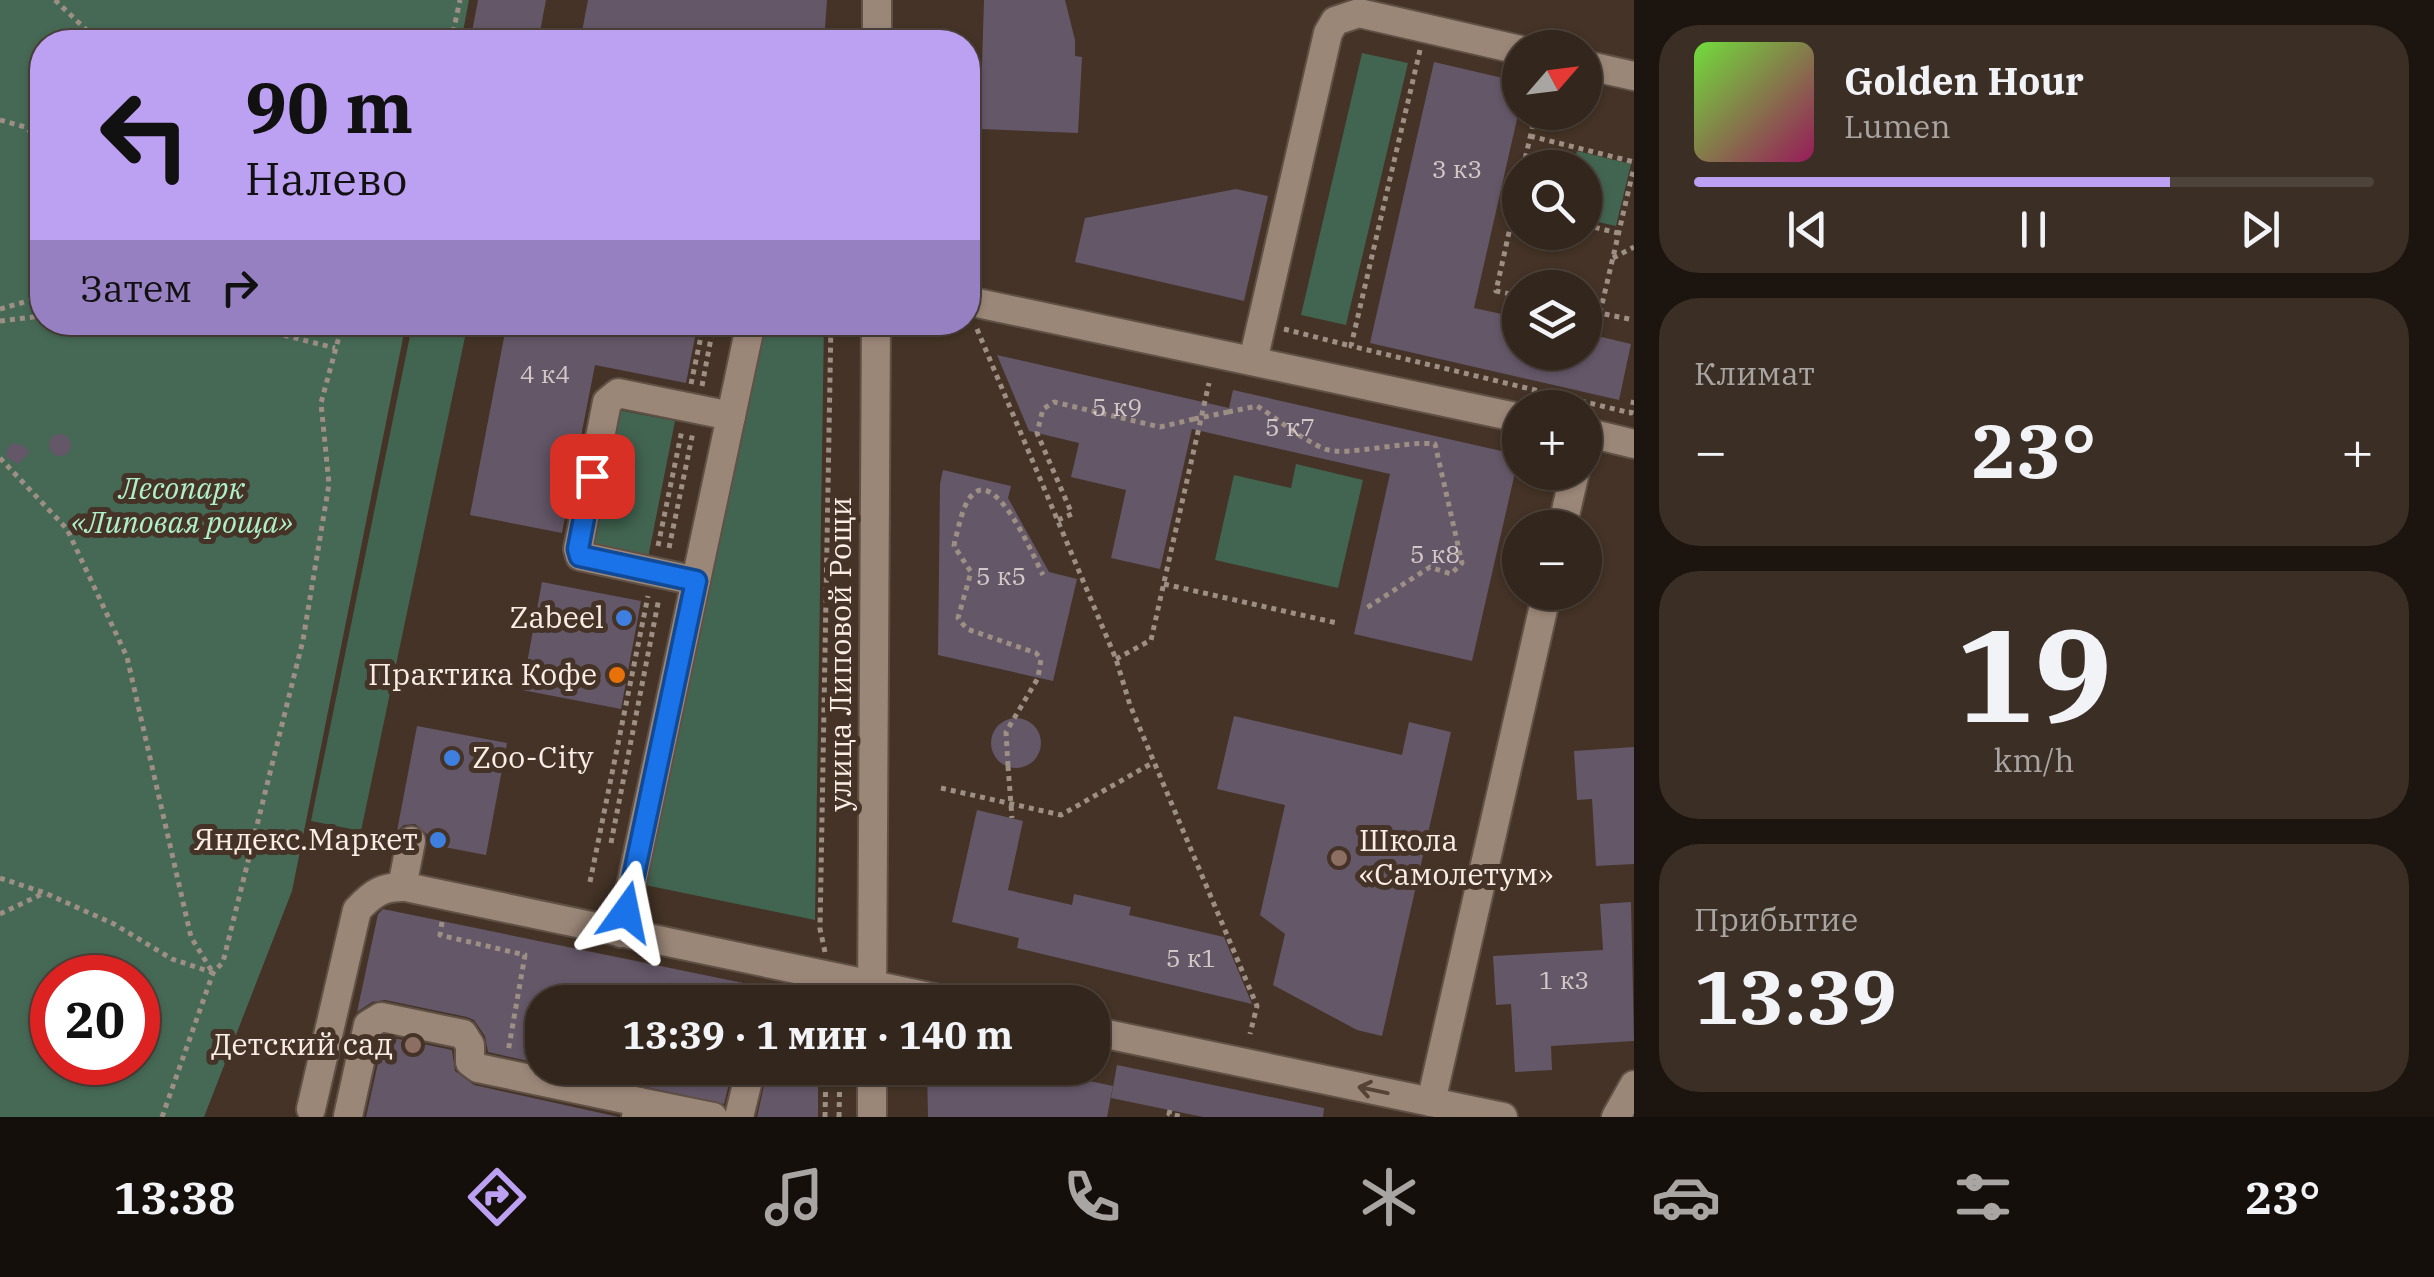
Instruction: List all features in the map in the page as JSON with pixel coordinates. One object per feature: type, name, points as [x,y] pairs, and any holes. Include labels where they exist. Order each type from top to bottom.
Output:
[{"type":"street","points":[[877,30],[878,0]]},
{"type":"street","points":[[1253,361],[1328,32],[1335,22],[1346,14],[1358,13],[1502,46]]},
{"type":"street","points":[[1602,69],[1634,76]]},
{"type":"street","points":[[980,303],[1502,414]]},
{"type":"street","points":[[622,933],[748,335]]},
{"type":"street","name":"улица Липовой Рощи","points":[[872,985],[876,335]]},
{"type":"street","points":[[696,581],[580,556],[578,549],[607,402],[618,393],[732,416]]},
{"type":"street","points":[[1602,436],[1634,444]]},
{"type":"street","points":[[1431,1102],[1543,610]]},
{"type":"street","points":[[402,887],[410,841]]},
{"type":"street","points":[[312,1109],[357,910],[372,894],[388,887],[402,887],[532,927],[622,933],[835,985]]},
{"type":"street","points":[[348,1116],[368,1025],[381,1017],[463,1034],[470,1045],[470,1062],[478,1068],[638,1109],[712,1117]]},
{"type":"street","points":[[1110,1040],[1144,1056],[1503,1117]]},
{"type":"street","points":[[739,1117],[747,1085]]},
{"type":"street","points":[[872,1085],[872,1117]]},
{"type":"street","points":[[1616,1117],[1634,1085]]},
{"type":"path","points":[[55,0],[86,30]]},
{"type":"path","points":[[454,30],[460,0]]},
{"type":"path","points":[[1343,380],[1423,41]]},
{"type":"path","points":[[0,120],[30,131]]},
{"type":"path","points":[[1527,150],[1532,130]]},
{"type":"path","points":[[1530,136],[1634,164],[1602,304]]},
{"type":"path","points":[[1602,229],[1618,233]]},
{"type":"path","points":[[1612,258],[1634,247]]},
{"type":"path","points":[[1502,292],[1496,291],[1506,250]]},
{"type":"path","points":[[0,309],[30,300]]},
{"type":"path","points":[[1602,313],[1633,319]]},
{"type":"path","points":[[0,322],[30,318]]},
{"type":"path","points":[[1262,323],[1632,414],[1634,398]]},
{"type":"path","points":[[283,335],[336,349]]},
{"type":"path","points":[[162,1117],[214,973],[223,962],[303,640],[329,484],[322,403],[340,335]]},
{"type":"path","points":[[610,847],[702,335]]},
{"type":"path","points":[[590,882],[711,335]]},
{"type":"path","points":[[827,960],[820,929],[831,335]]},
{"type":"path","points":[[980,335],[1257,1006],[1250,1034]]},
{"type":"path","points":[[1116,659],[1151,640],[1210,383]]},
{"type":"path","points":[[1058,520],[1072,514],[1037,433],[1043,410],[1054,402],[1160,427],[1258,406],[1327,450],[1416,441],[1435,444],[1462,563],[1451,574],[1430,567],[1365,608]]},
{"type":"path","points":[[0,458],[67,529],[127,658],[191,938],[214,973]]},
{"type":"path","points":[[1012,818],[1006,732],[1038,678],[1041,659],[1036,653],[967,630],[958,618],[971,572],[954,546],[974,493],[990,491],[1002,501],[1043,575]]},
{"type":"path","points":[[1164,584],[1337,623]]},
{"type":"path","points":[[621,730],[633,734]]},
{"type":"path","points":[[941,788],[1061,815],[1154,762]]},
{"type":"path","points":[[0,878],[114,924],[172,960],[214,973]]},
{"type":"path","points":[[0,914],[44,893]]},
{"type":"path","points":[[442,921],[440,934],[526,956],[504,1073]]},
{"type":"path","points":[[825,1117],[826,1085]]},
{"type":"path","points":[[839,1117],[840,1085]]},
{"type":"path","points":[[1170,1110],[1170,1114],[1184,1117]]},
{"type":"green space","name":"Лесопарк «Липовая роща»","points":[[0,0],[469,0],[463,30],[30,30],[30,335],[404,335],[292,891],[204,1117],[0,1117]]},
{"type":"green space","points":[[1362,53],[1408,63],[1346,325],[1301,315]]},
{"type":"green space","points":[[1602,157],[1631,164],[1616,226],[1602,223]]},
{"type":"green space","points":[[410,335],[465,337],[361,831],[311,821]]},
{"type":"green space","points":[[758,335],[824,335],[815,920],[645,885]]},
{"type":"green space","points":[[618,410],[675,421],[648,558],[592,547]]},
{"type":"green space","points":[[1296,464],[1363,480],[1338,588],[1215,560],[1234,475],[1291,488]]},
{"type":"building","points":[[478,0],[546,0],[540,30],[472,30]]},
{"type":"building","points":[[588,0],[827,0],[825,30],[582,30]]},
{"type":"building","points":[[984,0],[1065,0],[1075,56],[1082,57],[1078,133],[980,129]]},
{"type":"building","points":[[1434,62],[1502,78],[1502,130],[1515,130],[1510,150],[1502,150],[1502,185],[1474,308],[1502,314],[1502,370],[1602,370],[1602,337],[1631,344],[1619,400],[1602,396],[1602,390],[1575,390],[1370,343]]},
{"type":"building","points":[[1236,189],[1268,196],[1244,301],[1075,262],[1085,218]]},
{"type":"building","points":[[505,335],[695,335],[686,383],[595,365],[562,533],[470,515]]},
{"type":"building","points":[[997,355],[1229,408],[1233,390],[1502,451],[1502,490],[1511,490],[1506,510],[1502,510],[1502,530],[1472,661],[1354,634],[1390,474],[1192,429],[1160,569],[1111,558],[1126,490],[1071,477],[1079,443],[1029,431]]},
{"type":"building","points":[[60,434],[68,437],[68,453],[60,456],[52,453],[49,445],[52,437]]},
{"type":"building","points":[[12,443],[30,452],[18,464],[6,457]]},
{"type":"building","points":[[943,470],[1011,486],[1008,498],[1049,572],[1077,579],[1053,681],[938,655]]},
{"type":"building","points":[[542,582],[641,601],[621,709],[522,690]]},
{"type":"building","points":[[1234,716],[1402,755],[1409,722],[1451,732],[1382,1036],[1357,1030],[1273,985],[1285,934],[1260,915],[1285,805],[1217,789]]},
{"type":"building","points":[[1016,718],[1034,725],[1041,743],[1034,761],[1016,768],[998,761],[991,743],[998,725]]},
{"type":"building","points":[[417,726],[507,743],[486,855],[428,844],[427,834],[415,824],[404,825],[397,831]]},
{"type":"building","points":[[1634,747],[1634,864],[1596,866],[1592,799],[1577,800],[1574,751]]},
{"type":"building","points":[[977,810],[1023,821],[1008,890],[1072,905],[1074,894],[1131,907],[1129,915],[1224,937],[1252,1004],[1017,948],[1019,938],[952,922]]},
{"type":"building","points":[[1631,902],[1634,1041],[1551,1046],[1552,1070],[1515,1072],[1511,1004],[1496,1005],[1493,956],[1603,950],[1600,904]]},
{"type":"building","points":[[383,909],[753,985],[525,985],[525,1060],[488,1052],[485,1036],[474,1020],[467,1017],[385,1000],[372,1002],[357,1012],[378,914]]},
{"type":"building","points":[[384,1036],[452,1050],[455,1071],[474,1085],[619,1117],[366,1117]]},
{"type":"building","points":[[1117,1065],[1324,1108],[1323,1117],[1203,1117],[1111,1098]]},
{"type":"building","points":[[637,1085],[729,1085],[724,1104]]},
{"type":"building","points":[[764,1085],[818,1085],[818,1117],[757,1117]]},
{"type":"building","points":[[927,1085],[1113,1086],[1107,1117],[928,1117]]},
{"type":"place","name":"Zabeel","points":[[624,618]]},
{"type":"place","name":"Практика Кофе","points":[[617,675]]},
{"type":"place","name":"Zoo-City","points":[[452,758]]},
{"type":"place","name":"Яндекс.Маркет","points":[[438,840]]},
{"type":"place","name":"Школа «Самолетум»","points":[[1339,858]]},
{"type":"place","name":"Детский сад","points":[[413,1045]]},
{"type":"route","points":[[592,476],[578,549],[580,556],[696,581],[626,912]]}]
